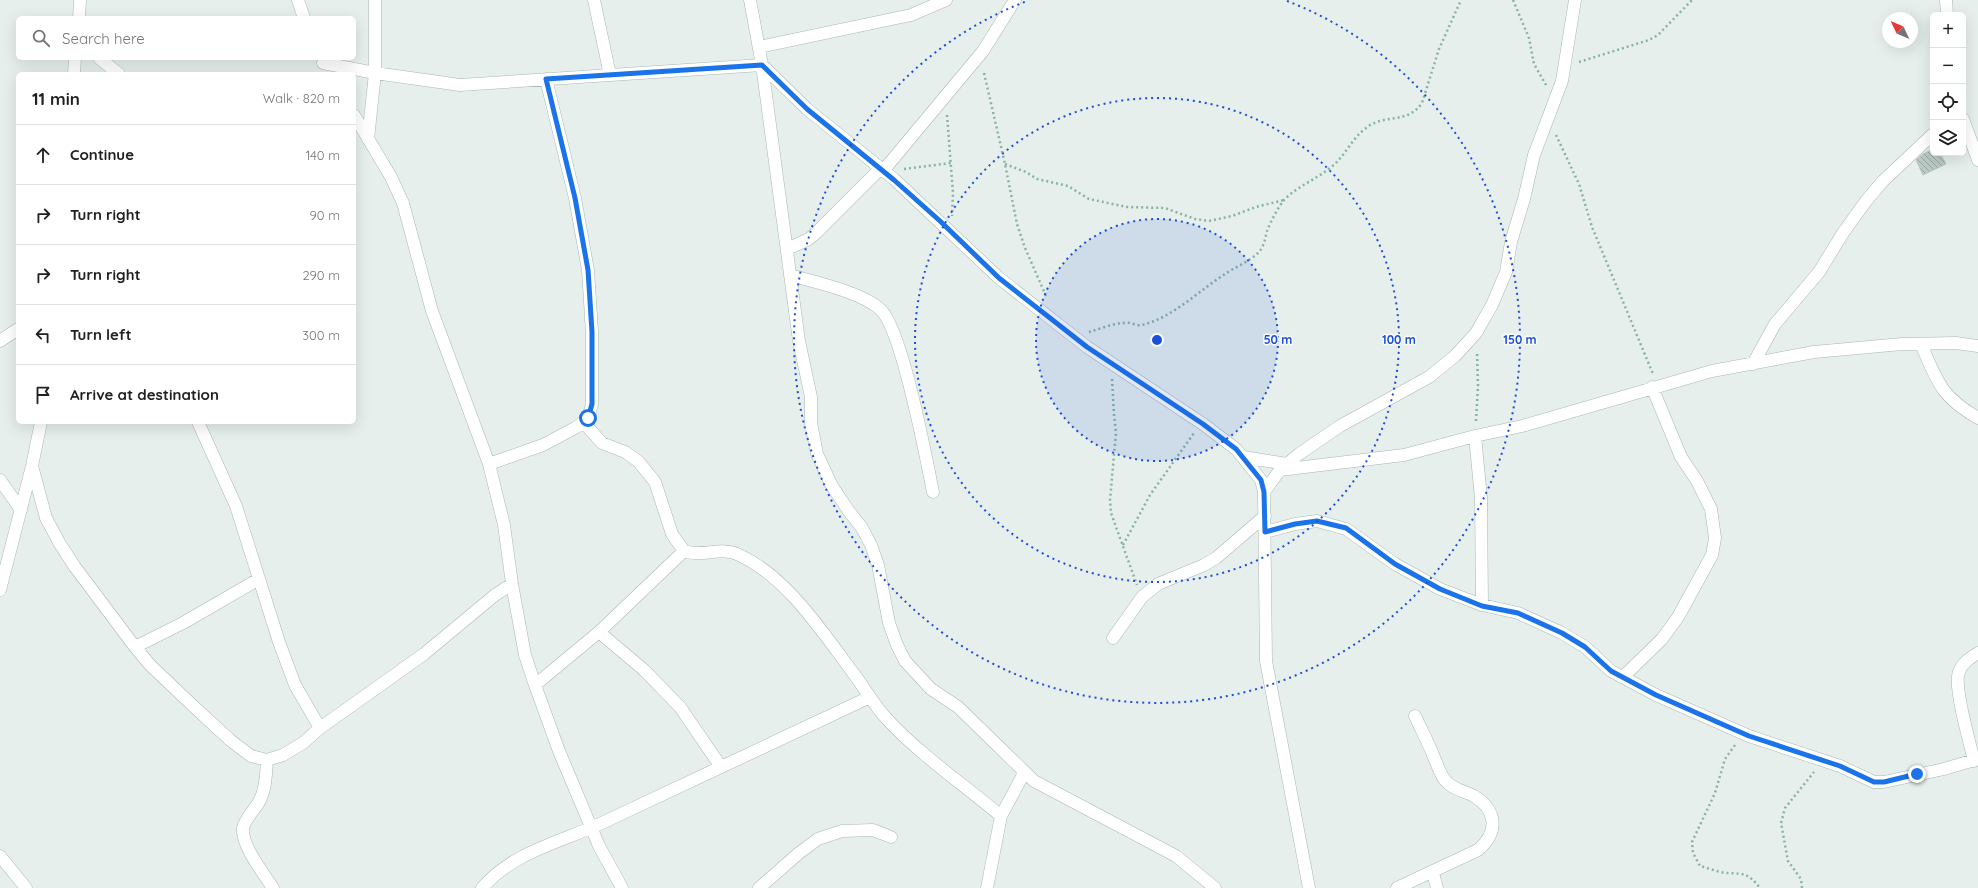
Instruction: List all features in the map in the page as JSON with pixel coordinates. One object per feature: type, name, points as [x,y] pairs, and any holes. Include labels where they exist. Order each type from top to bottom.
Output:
[{"type":"street","points":[[79,16],[80,0]]},
{"type":"street","points":[[298,0],[303,16]]},
{"type":"street","points":[[368,139],[375,73],[375,0]]},
{"type":"street","points":[[594,0],[610,75]]},
{"type":"street","points":[[750,0],[762,65],[799,341],[810,397],[811,423],[817,454],[832,486],[862,528],[871,545],[878,565],[889,623],[896,645],[905,661],[931,689],[958,707],[1004,750],[1024,773],[1034,781],[1176,856],[1215,888]]},
{"type":"street","points":[[759,47],[911,15],[946,0]]},
{"type":"street","points":[[787,249],[809,239],[883,170],[979,57],[1015,0]]},
{"type":"street","points":[[1264,492],[1283,467],[1298,454],[1340,426],[1429,377],[1455,356],[1476,334],[1492,305],[1506,272],[1511,242],[1524,199],[1534,155],[1562,81],[1575,0]]},
{"type":"street","points":[[1946,0],[1947,12]]},
{"type":"street","points":[[74,72],[75,60]]},
{"type":"street","points":[[101,60],[116,72]]},
{"type":"street","points":[[322,60],[375,73],[460,85],[762,65],[807,109],[883,170],[999,278],[1074,337],[1203,424],[1236,449],[1261,480],[1264,492],[1266,661],[1309,888]]},
{"type":"street","points":[[322,60],[329,72]]},
{"type":"street","points":[[490,464],[543,445],[584,423],[588,418],[592,404],[592,332],[588,270],[575,198],[546,79]]},
{"type":"street","points":[[356,118],[395,184],[403,203],[432,311],[490,464],[504,525],[512,584],[526,655],[535,685],[559,751],[598,846],[622,888]]},
{"type":"street","points":[[1964,120],[1973,132],[1978,160]]},
{"type":"street","points":[[1753,364],[1776,324],[1819,272],[1866,201],[1883,181],[1930,137]]},
{"type":"street","points":[[790,275],[867,300],[882,310],[892,328],[908,380],[933,492]]},
{"type":"street","points":[[0,341],[16,330]]},
{"type":"street","points":[[1243,457],[1283,467],[1404,455],[1474,436],[1522,426],[1712,371],[1814,352],[1875,346],[1956,343],[1978,346]]},
{"type":"street","points":[[1921,344],[1940,386],[1951,400],[1978,418]]},
{"type":"street","points":[[1623,677],[1662,639],[1678,617],[1712,555],[1715,538],[1710,509],[1698,481],[1681,457],[1655,387]]},
{"type":"street","points":[[584,423],[602,443],[630,455],[655,482],[672,534],[684,551],[700,555],[720,550],[727,551],[738,555],[772,575],[789,591],[886,718],[926,756],[1001,816]]},
{"type":"street","points":[[0,590],[32,466],[41,424]]},
{"type":"street","points":[[199,424],[236,506],[279,642],[295,685],[320,728]]},
{"type":"street","points":[[1474,436],[1481,498],[1482,606]]},
{"type":"street","points":[[32,466],[46,518],[60,544],[75,567],[135,647],[150,665],[230,740],[251,756],[267,760],[283,755],[303,743],[320,728],[424,654],[495,595],[512,584]]},
{"type":"street","points":[[0,480],[21,510]]},
{"type":"street","points":[[1113,638],[1123,622],[1144,595],[1166,580],[1204,565],[1216,558],[1265,516]]},
{"type":"street","points":[[1265,532],[1295,524],[1317,521],[1335,524],[1346,528],[1378,553],[1440,589],[1482,606],[1518,613],[1562,633],[1585,647],[1611,671],[1656,695],[1744,734],[1821,760],[1874,782],[1884,782],[1944,769],[1976,760],[1958,686],[1958,673],[1965,662],[1978,652]]},
{"type":"street","points":[[535,685],[599,632],[684,551]]},
{"type":"street","points":[[135,647],[183,623],[260,578]]},
{"type":"street","points":[[599,632],[644,670],[680,707],[721,767]]},
{"type":"street","points":[[482,888],[490,879],[526,854],[591,828],[870,697]]},
{"type":"street","points":[[1397,888],[1433,873],[1478,850],[1487,843],[1492,833],[1493,823],[1489,808],[1473,796],[1455,789],[1444,778],[1415,716]]},
{"type":"street","points":[[267,760],[266,780],[260,801],[243,828],[244,839],[255,861],[273,888]]},
{"type":"street","points":[[987,888],[1001,816],[1024,773]]},
{"type":"street","points":[[759,888],[799,853],[818,839],[842,831],[873,830],[891,837]]},
{"type":"street","points":[[0,856],[26,888]]},
{"type":"street","points":[[1433,873],[1437,888]]},
{"type":"path","points":[[1074,337],[1123,323],[1141,325],[1184,304],[1225,274],[1247,262],[1259,252],[1264,243],[1268,230],[1285,200],[1302,185],[1330,169],[1342,157],[1358,135],[1367,127],[1378,122],[1402,118],[1417,110],[1422,103],[1440,49],[1461,0]]},
{"type":"path","points":[[1513,0],[1529,38],[1534,64],[1554,102]]},
{"type":"path","points":[[1564,69],[1586,58],[1649,40],[1658,35],[1692,0]]},
{"type":"path","points":[[979,57],[1005,164],[1017,224],[1054,321]]},
{"type":"path","points":[[949,230],[953,214],[953,193],[947,116],[951,90]]},
{"type":"path","points":[[1548,118],[1576,177],[1592,227],[1655,387]]},
{"type":"path","points":[[883,170],[900,170],[951,163]]},
{"type":"path","points":[[1005,164],[1026,172],[1037,179],[1068,186],[1089,199],[1127,207],[1165,208],[1209,221],[1232,216],[1256,207],[1285,200]]},
{"type":"path","points":[[1474,436],[1478,386],[1476,334]]},
{"type":"path","points":[[1112,364],[1116,433],[1110,500],[1114,524],[1123,545],[1135,582],[1144,595]]},
{"type":"path","points":[[1123,545],[1150,495],[1181,449],[1203,424]]},
{"type":"path","points":[[1744,734],[1725,759],[1715,793],[1692,842],[1693,853],[1700,866],[1727,874],[1746,874],[1752,878],[1760,888]]},
{"type":"path","points":[[1802,888],[1801,879],[1788,861],[1781,823],[1785,808],[1813,775],[1821,760]]},
{"type":"building","points":[[1930,150],[1930,156],[1942,156],[1946,164],[1923,175],[1916,160]]},
{"type":"route","points":[[588,418],[592,404],[592,332],[588,270],[575,198],[546,79],[762,65],[807,109],[894,180],[940,221],[999,278],[1087,347],[1203,424],[1236,449],[1261,480],[1264,492],[1265,532],[1295,524],[1317,521],[1335,524],[1346,528],[1378,553],[1440,589],[1482,606],[1518,613],[1562,633],[1585,647],[1611,671],[1656,695],[1749,736],[1840,766],[1860,777],[1874,782],[1884,782],[1917,774]]}]
